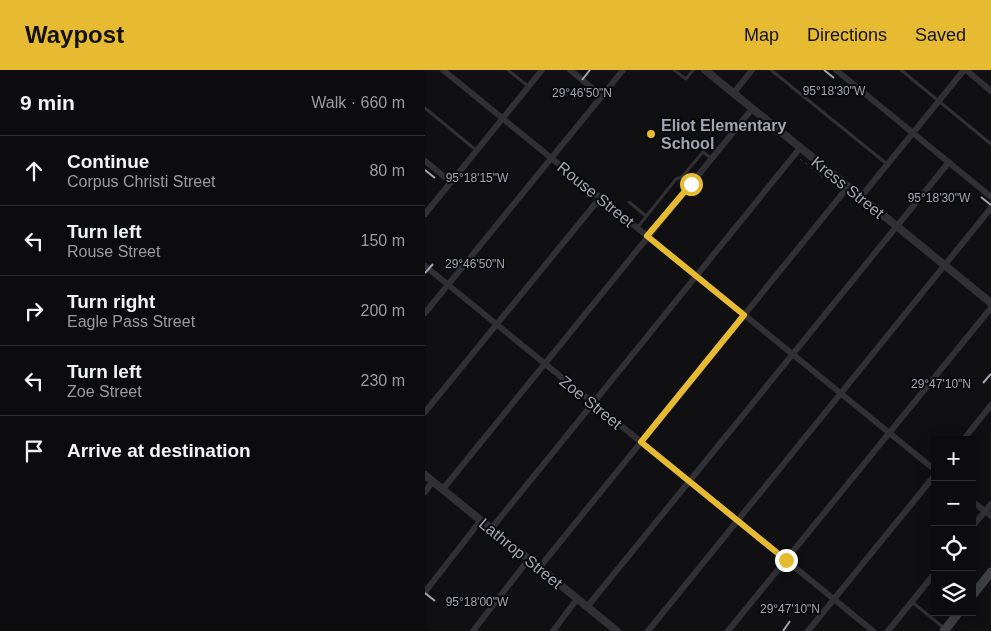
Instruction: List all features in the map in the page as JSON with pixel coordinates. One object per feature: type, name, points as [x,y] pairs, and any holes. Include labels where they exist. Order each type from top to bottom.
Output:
[{"type":"main road","points":[[976,591],[991,572]]},
{"type":"main road","points":[[945,630],[956,616]]},
{"type":"street","name":"Rouse Street","points":[[443,70],[931,467]]},
{"type":"street","points":[[425,213],[542,70]]},
{"type":"street","points":[[570,70],[602,96]]},
{"type":"street","points":[[425,313],[623,70]]},
{"type":"street","name":"Kress Street","points":[[705,70],[800,148],[844,189],[860,198],[991,303]]},
{"type":"street","points":[[733,94],[752,70]]},
{"type":"street","points":[[836,70],[991,197]]},
{"type":"street","points":[[860,198],[965,70],[991,91]]},
{"type":"street","points":[[443,489],[752,109]]},
{"type":"street","points":[[491,529],[800,148]]},
{"type":"street","points":[[425,161],[451,182]]},
{"type":"street","points":[[587,607],[949,162]]},
{"type":"street","points":[[539,568],[844,189]]},
{"type":"street","points":[[425,412],[600,198]]},
{"type":"street","points":[[648,631],[991,208]]},
{"type":"street","name":"Zoe Street","points":[[425,266],[873,631]]},
{"type":"street","points":[[728,631],[991,308]]},
{"type":"street","points":[[966,436],[991,405]]},
{"type":"street","name":"Lathrop Street","points":[[425,475],[617,631]]},
{"type":"street","points":[[808,631],[931,480]]},
{"type":"street","points":[[425,492],[433,481]]},
{"type":"street","points":[[976,504],[991,516]]},
{"type":"street","points":[[976,521],[991,504]]},
{"type":"street","points":[[425,592],[481,520]]},
{"type":"street","points":[[473,631],[529,560]]},
{"type":"street","points":[[887,631],[931,578]]},
{"type":"street","points":[[553,631],[577,599]]},
{"type":"lane","points":[[508,70],[529,86]]},
{"type":"lane","points":[[675,70],[686,79],[693,70]]},
{"type":"lane","points":[[771,70],[887,164]]},
{"type":"lane","points":[[901,70],[991,144]]},
{"type":"lane","points":[[425,108],[477,151]]},
{"type":"lane","points":[[637,228],[676,179],[682,177],[703,152],[711,158]]},
{"type":"lane","points":[[682,177],[691,184]]},
{"type":"lane","points":[[629,202],[647,216]]},
{"type":"lane","points":[[912,601],[945,630]]},
{"type":"path","points":[[798,157],[844,189]]},
{"type":"place","name":"Eliot Elementary School","points":[[651,134]]},
{"type":"route","points":[[691,184],[647,236],[744,315],[641,442],[786,560]]}]
